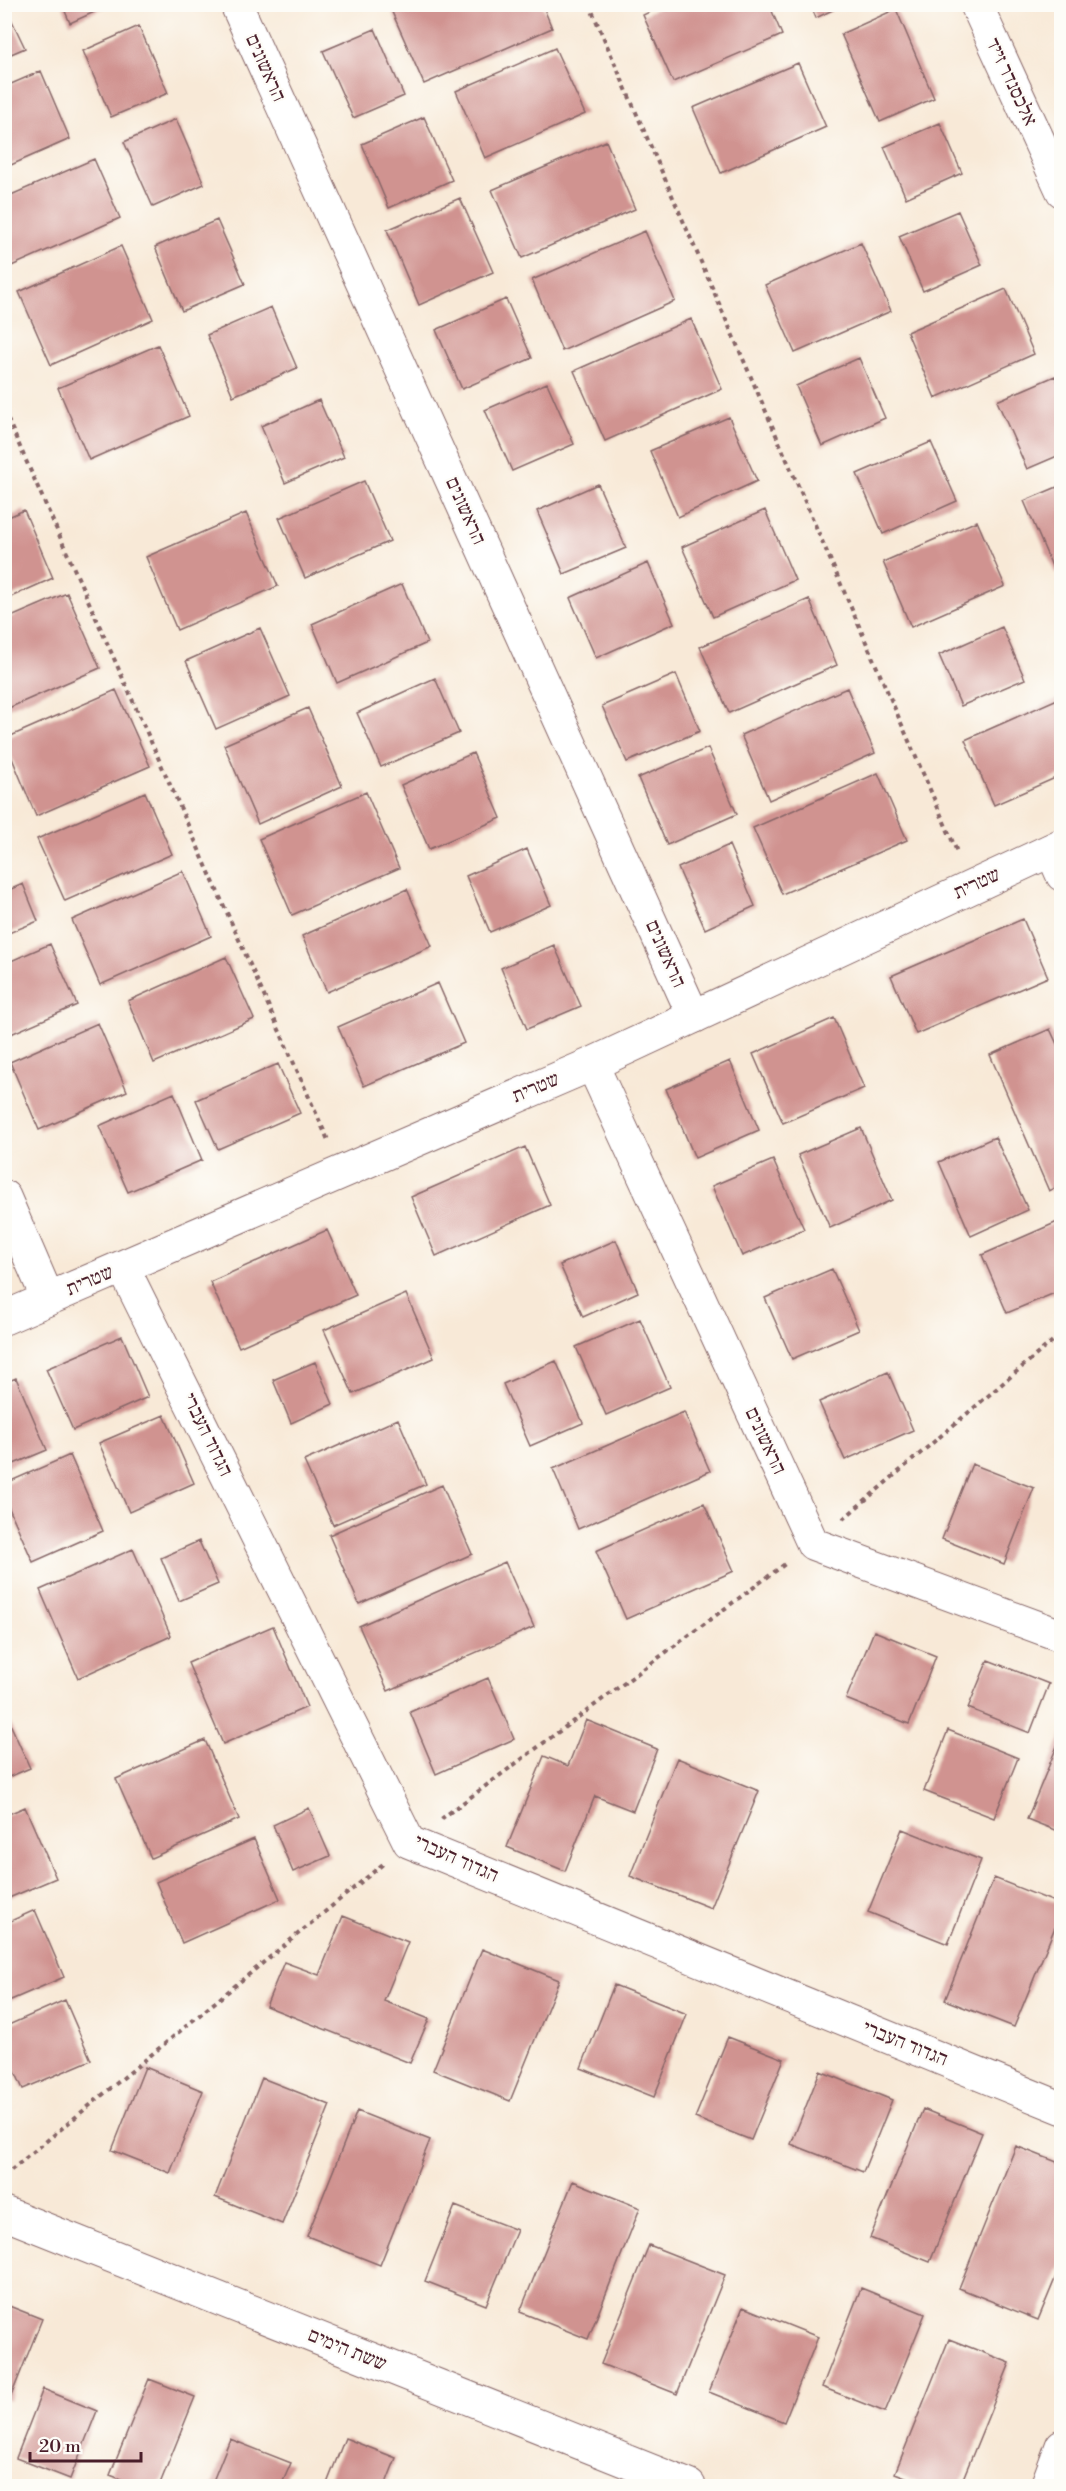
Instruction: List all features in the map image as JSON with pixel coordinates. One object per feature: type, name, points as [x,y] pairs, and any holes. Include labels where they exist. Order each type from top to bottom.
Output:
[{"type":"street","name":"הראשונים","points":[[236,4],[694,1017]]},
{"type":"street","name":"אלכסנדר זייד","points":[[976,4],[1062,191]]},
{"type":"street","name":"שטרית","points":[[4,1318],[592,1064],[972,887],[1058,857]]},
{"type":"street","name":"הראשונים","points":[[592,1064],[813,1544]]},
{"type":"street","points":[[4,1197],[48,1299]]},
{"type":"street","name":"הגדוד העברי","points":[[123,1267],[409,1842],[1062,2108]]},
{"type":"street","points":[[813,1544],[1062,1636]]},
{"type":"street","name":"ששת הימים","points":[[4,2213],[688,2487]]},
{"type":"street","points":[[1047,2487],[1062,2446]]},
{"type":"path","points":[[589,4],[972,887]]},
{"type":"path","points":[[4,411],[343,1172]]},
{"type":"path","points":[[4,2176],[409,1842],[813,1544],[1062,1333]]},
{"type":"building","points":[[4,4],[25,48],[4,57]]},
{"type":"building","points":[[62,4],[112,4],[70,23]]},
{"type":"building","points":[[409,4],[542,4],[552,28],[424,84],[392,12]]},
{"type":"building","points":[[666,4],[769,4],[782,35],[673,82],[643,15]]},
{"type":"building","points":[[810,4],[845,4],[816,18]]},
{"type":"building","points":[[896,9],[934,98],[880,122],[841,34]]},
{"type":"building","points":[[139,26],[168,93],[111,117],[83,51]]},
{"type":"building","points":[[375,29],[404,96],[353,118],[323,51]]},
{"type":"building","points":[[555,48],[585,114],[485,158],[456,91]]},
{"type":"building","points":[[798,63],[826,127],[721,173],[693,108]]},
{"type":"building","points":[[41,71],[70,139],[4,168],[4,87]]},
{"type":"building","points":[[424,117],[452,180],[389,208],[362,144]]},
{"type":"building","points":[[176,119],[204,184],[153,207],[124,142]]},
{"type":"building","points":[[940,123],[962,173],[906,198],[884,147]]},
{"type":"building","points":[[606,141],[635,209],[522,258],[492,190]]},
{"type":"building","points":[[94,159],[120,218],[7,268],[4,263],[4,198]]},
{"type":"building","points":[[460,198],[493,272],[419,305],[387,230]]},
{"type":"building","points":[[958,211],[982,265],[923,291],[899,236]]},
{"type":"building","points":[[217,220],[245,284],[182,311],[155,247]]},
{"type":"building","points":[[645,231],[675,301],[562,351],[532,280]]},
{"type":"building","points":[[861,243],[891,311],[795,353],[765,285]]},
{"type":"building","points":[[121,246],[153,319],[51,365],[19,292]]},
{"type":"building","points":[[1006,289],[1034,354],[935,398],[907,332]]},
{"type":"building","points":[[506,299],[532,358],[462,389],[436,330]]},
{"type":"building","points":[[271,307],[297,368],[233,396],[207,335]]},
{"type":"building","points":[[691,319],[722,389],[605,441],[574,371]]},
{"type":"building","points":[[158,345],[189,416],[89,460],[58,388]]},
{"type":"building","points":[[859,358],[885,418],[822,446],[796,386]]},
{"type":"building","points":[[1055,376],[1062,390],[1062,454],[1027,469],[997,401]]},
{"type":"building","points":[[547,383],[574,444],[512,471],[485,410]]},
{"type":"building","points":[[319,400],[344,457],[285,483],[261,426]]},
{"type":"building","points":[[729,417],[757,481],[678,517],[650,451]]},
{"type":"building","points":[[931,442],[957,501],[883,534],[857,474]]},
{"type":"building","points":[[364,481],[390,541],[305,578],[279,518]]},
{"type":"building","points":[[598,484],[626,548],[564,574],[537,511]]},
{"type":"building","points":[[1062,485],[1062,570],[1055,573],[1024,501]]},
{"type":"building","points":[[24,510],[53,578],[4,600],[4,519]]},
{"type":"building","points":[[765,510],[795,580],[713,617],[682,547]]},
{"type":"building","points":[[246,513],[278,586],[177,630],[146,557]]},
{"type":"building","points":[[977,521],[1005,586],[911,627],[883,562]]},
{"type":"building","points":[[648,563],[674,623],[596,658],[570,598]]},
{"type":"building","points":[[402,584],[427,643],[337,683],[312,624]]},
{"type":"building","points":[[67,593],[100,668],[4,710],[4,620]]},
{"type":"building","points":[[809,599],[837,665],[729,713],[700,647]]},
{"type":"building","points":[[1002,627],[1025,679],[961,706],[939,655]]},
{"type":"building","points":[[260,628],[290,696],[216,729],[186,661]]},
{"type":"building","points":[[676,674],[700,731],[627,762],[602,706]]},
{"type":"building","points":[[435,678],[459,733],[381,767],[357,713]]},
{"type":"building","points":[[847,688],[875,753],[769,800],[741,735]]},
{"type":"building","points":[[116,690],[150,766],[36,816],[4,739]]},
{"type":"building","points":[[1062,697],[1062,775],[994,805],[965,740]]},
{"type":"building","points":[[308,708],[342,786],[258,824],[224,745]]},
{"type":"building","points":[[708,748],[737,814],[667,845],[638,778]]},
{"type":"building","points":[[473,753],[501,818],[429,849],[401,785]]},
{"type":"building","points":[[878,773],[907,840],[782,894],[753,828]]},
{"type":"building","points":[[145,792],[172,854],[65,901],[37,839]]},
{"type":"building","points":[[366,792],[399,868],[292,915],[259,839]]},
{"type":"building","points":[[729,845],[755,906],[705,929],[678,868]]},
{"type":"building","points":[[527,849],[551,905],[490,932],[466,876]]},
{"type":"building","points":[[183,871],[211,936],[100,985],[72,920]]},
{"type":"building","points":[[23,884],[38,921],[4,935],[4,892]]},
{"type":"building","points":[[407,889],[432,946],[327,992],[302,936]]},
{"type":"building","points":[[1023,919],[1048,977],[916,1034],[891,976]]},
{"type":"building","points":[[50,944],[77,1005],[11,1034],[4,1019],[4,964]]},
{"type":"building","points":[[554,945],[581,1006],[527,1029],[501,968]]},
{"type":"building","points":[[226,957],[254,1019],[154,1063],[128,1001]]},
{"type":"building","points":[[438,983],[464,1043],[364,1086],[338,1027]]},
{"type":"building","points":[[834,1018],[864,1088],[783,1123],[753,1054]]},
{"type":"building","points":[[98,1023],[127,1091],[39,1130],[10,1062]]},
{"type":"building","points":[[1050,1029],[1062,1055],[1062,1185],[1049,1191],[990,1055]]},
{"type":"building","points":[[730,1061],[759,1130],[695,1158],[666,1089]]},
{"type":"building","points":[[278,1064],[300,1113],[218,1149],[196,1100]]},
{"type":"building","points":[[174,1093],[202,1160],[128,1192],[99,1126]]},
{"type":"building","points":[[861,1128],[892,1200],[830,1228],[798,1155]]},
{"type":"building","points":[[995,1137],[1028,1210],[971,1236],[939,1162]]},
{"type":"building","points":[[525,1147],[550,1205],[436,1256],[411,1197]]},
{"type":"building","points":[[773,1160],[804,1229],[742,1256],[712,1186]]},
{"type":"building","points":[[1062,1220],[1062,1290],[1007,1313],[982,1255]]},
{"type":"building","points":[[327,1230],[356,1295],[239,1347],[210,1282]]},
{"type":"building","points":[[616,1240],[638,1292],[583,1317],[560,1265]]},
{"type":"building","points":[[832,1269],[859,1330],[792,1359],[765,1298]]},
{"type":"building","points":[[406,1294],[434,1358],[353,1394],[324,1330]]},
{"type":"building","points":[[640,1319],[670,1387],[606,1415],[576,1347]]},
{"type":"building","points":[[122,1336],[148,1397],[73,1430],[46,1369]]},
{"type":"building","points":[[556,1361],[583,1423],[530,1446],[503,1384]]},
{"type":"building","points":[[315,1362],[333,1404],[291,1423],[273,1380]]},
{"type":"building","points":[[888,1372],[913,1430],[845,1460],[819,1402]]},
{"type":"building","points":[[16,1378],[47,1450],[4,1468],[4,1383]]},
{"type":"building","points":[[684,1412],[710,1471],[578,1529],[553,1469]]},
{"type":"building","points":[[164,1415],[194,1483],[129,1512],[99,1443]]},
{"type":"building","points":[[398,1419],[426,1484],[333,1525],[304,1461]]},
{"type":"building","points":[[70,1455],[103,1531],[33,1562],[4,1497],[4,1484]]},
{"type":"building","points":[[972,1464],[1034,1488],[1004,1564],[942,1539]]},
{"type":"building","points":[[442,1485],[472,1554],[359,1604],[329,1535]]},
{"type":"building","points":[[704,1503],[734,1571],[626,1619],[596,1551]]},
{"type":"building","points":[[199,1541],[218,1584],[179,1601],[161,1558]]},
{"type":"building","points":[[133,1549],[171,1636],[78,1678],[40,1590]]},
{"type":"building","points":[[505,1562],[534,1627],[388,1691],[359,1626]]},
{"type":"building","points":[[273,1626],[307,1707],[223,1744],[188,1663]]},
{"type":"building","points":[[874,1631],[936,1656],[909,1724],[846,1699]]},
{"type":"building","points":[[988,1660],[1049,1684],[1030,1733],[968,1708]]},
{"type":"building","points":[[488,1678],[514,1739],[436,1774],[410,1712]]},
{"type":"building","points":[[4,1710],[30,1768],[4,1779]]},
{"type":"building","points":[[586,1720],[657,1749],[633,1811],[595,1796],[565,1871],[507,1847],[544,1756],[568,1766]]},
{"type":"building","points":[[948,1730],[1018,1758],[994,1818],[924,1791]]},
{"type":"building","points":[[1062,1734],[1062,1833],[1027,1819]]},
{"type":"building","points":[[205,1740],[239,1819],[151,1858],[116,1779]]},
{"type":"building","points":[[677,1758],[759,1791],[711,1908],[630,1876]]},
{"type":"building","points":[[25,1807],[56,1878],[4,1900],[4,1816]]},
{"type":"building","points":[[309,1808],[330,1856],[293,1872],[273,1825]]},
{"type":"building","points":[[902,1829],[981,1860],[948,1944],[868,1912]]},
{"type":"building","points":[[254,1839],[280,1899],[182,1943],[156,1882]]},
{"type":"building","points":[[994,1878],[1062,1905],[1062,1910],[1014,2027],[945,2000]]},
{"type":"building","points":[[35,1910],[64,1977],[4,2003],[4,1924]]},
{"type":"building","points":[[343,1916],[408,1942],[384,2001],[429,2019],[410,2063],[266,2006],[284,1962],[319,1975]]},
{"type":"building","points":[[482,1949],[559,1980],[510,2101],[433,2070]]},
{"type":"building","points":[[614,1985],[687,2014],[654,2097],[581,2068]]},
{"type":"building","points":[[65,2000],[91,2060],[23,2089],[4,2047],[4,2027]]},
{"type":"building","points":[[728,2037],[784,2059],[751,2140],[695,2118]]},
{"type":"building","points":[[145,2067],[203,2091],[170,2173],[112,2150]]},
{"type":"building","points":[[820,2071],[892,2100],[863,2172],[791,2144]]},
{"type":"building","points":[[262,2078],[330,2105],[282,2224],[215,2197]]},
{"type":"building","points":[[923,2109],[982,2133],[930,2262],[870,2238]]},
{"type":"building","points":[[357,2111],[430,2140],[380,2265],[307,2236]]},
{"type":"building","points":[[1016,2146],[1062,2164],[1062,2262],[1038,2320],[959,2288]]},
{"type":"building","points":[[573,2181],[640,2208],[588,2339],[520,2312]]},
{"type":"building","points":[[455,2206],[517,2230],[486,2305],[425,2281]]},
{"type":"building","points":[[649,2245],[725,2275],[677,2394],[601,2364]]},
{"type":"building","points":[[861,2288],[925,2314],[885,2412],[822,2387]]},
{"type":"building","points":[[4,2304],[42,2319],[9,2401],[4,2399]]},
{"type":"building","points":[[743,2307],[818,2337],[784,2422],[709,2392]]},
{"type":"building","points":[[949,2339],[1010,2363],[960,2486],[929,2486],[895,2473]]},
{"type":"building","points":[[149,2379],[195,2397],[159,2486],[139,2486],[110,2475]]},
{"type":"building","points":[[43,2389],[97,2411],[70,2479],[16,2458]]},
{"type":"building","points":[[345,2438],[396,2458],[385,2486],[326,2486]]},
{"type":"building","points":[[230,2439],[291,2463],[281,2486],[211,2486]]}]
